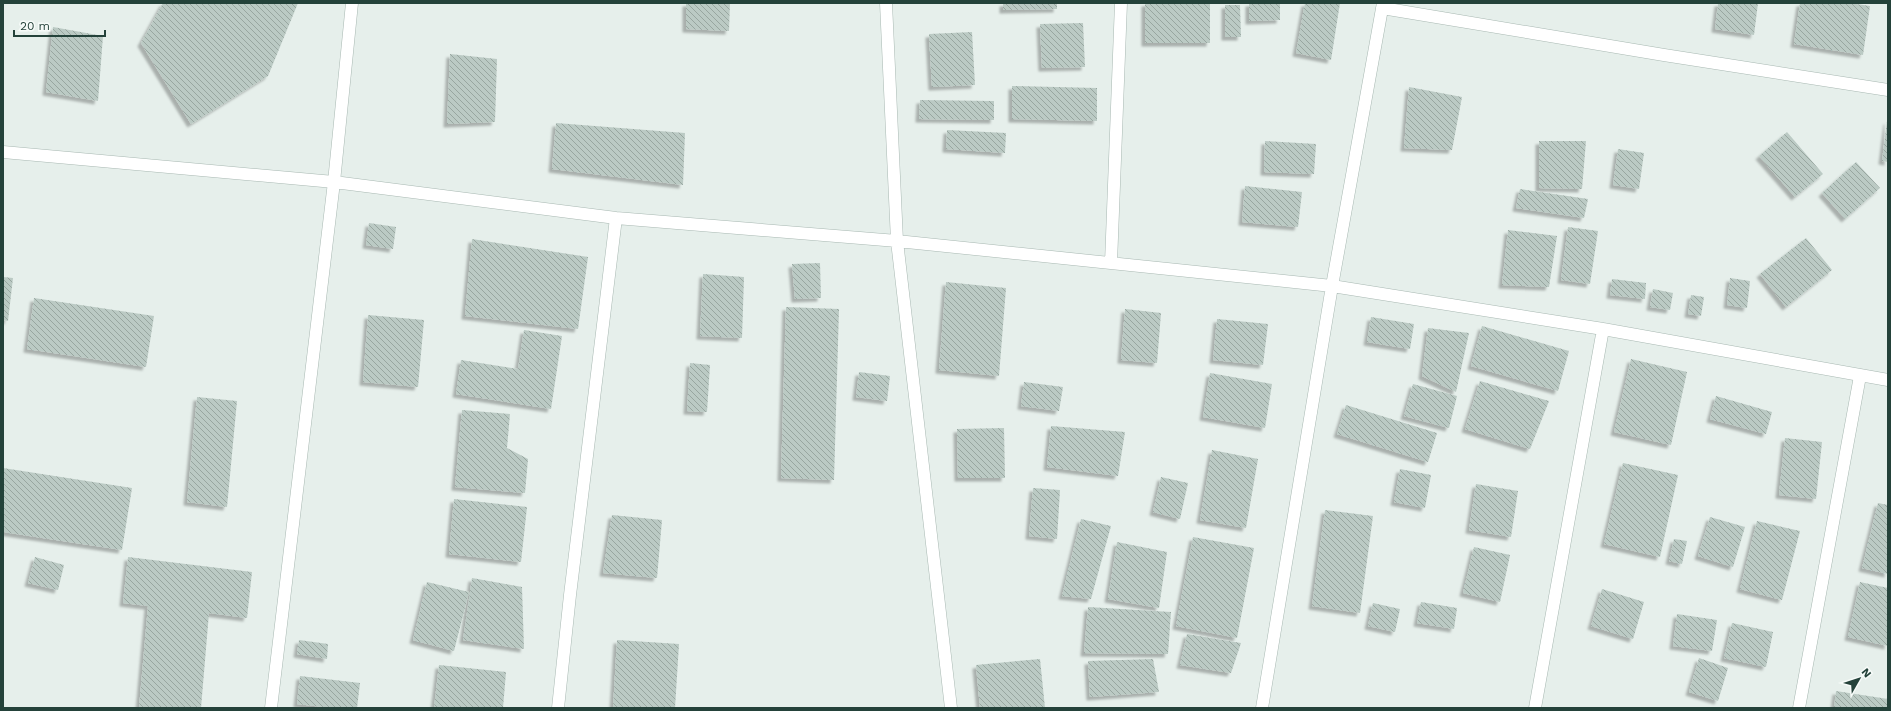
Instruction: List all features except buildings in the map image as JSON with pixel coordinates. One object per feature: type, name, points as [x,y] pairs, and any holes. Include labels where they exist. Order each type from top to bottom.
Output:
[{"type":"street","points":[[271,708],[334,182],[352,3]]},
{"type":"street","points":[[886,3],[897,241],[951,708]]},
{"type":"street","points":[[1112,263],[1121,3]]},
{"type":"street","points":[[1262,708],[1332,286],[1382,5],[1664,55],[1888,90]]},
{"type":"street","points":[[3,152],[334,182],[616,218],[897,241],[1332,286],[1603,329],[1888,380]]},
{"type":"street","points":[[558,708],[570,595],[616,218]]},
{"type":"street","points":[[1535,708],[1603,329]]},
{"type":"street","points":[[1800,708],[1860,376]]}]
